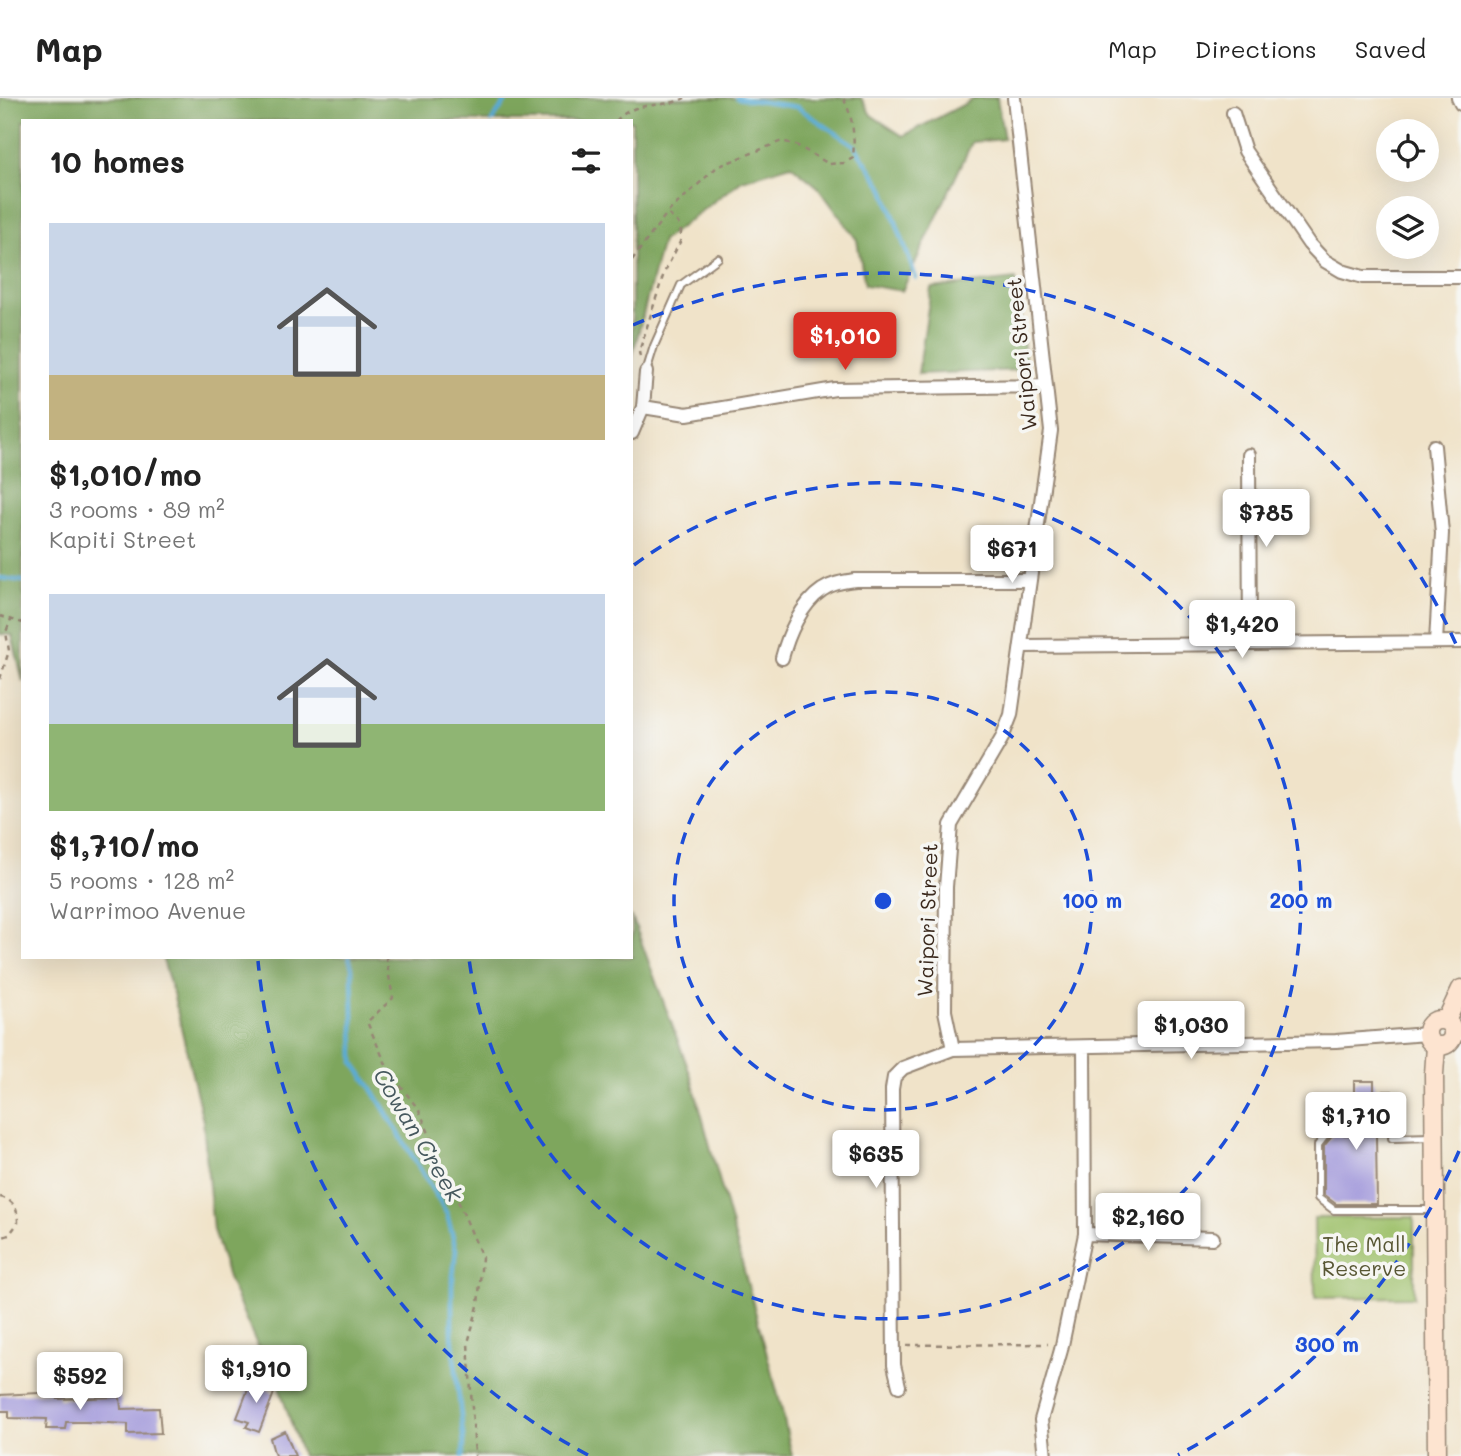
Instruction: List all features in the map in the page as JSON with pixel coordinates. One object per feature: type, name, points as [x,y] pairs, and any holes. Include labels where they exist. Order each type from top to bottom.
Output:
[{"type":"street","name":"Waipori Street","points":[[954,1049],[945,1011],[946,887],[951,825],[1002,738],[1011,715],[1051,431],[1014,98]]},
{"type":"street","points":[[1458,98],[1461,104]]},
{"type":"street","points":[[1233,113],[1245,151],[1310,244],[1325,261],[1342,271],[1363,276],[1461,277]]},
{"type":"street","points":[[633,431],[643,407],[646,372]]},
{"type":"street","points":[[643,407],[687,414],[835,389],[1046,386]]},
{"type":"street","points":[[1434,446],[1442,533],[1436,642]]},
{"type":"street","points":[[1249,455],[1250,644]]},
{"type":"street","points":[[782,658],[788,637],[811,600],[821,590],[837,583],[855,580],[1030,580]]},
{"type":"street","points":[[1022,646],[1461,642]]},
{"type":"street","points":[[1437,1456],[1434,1137],[1431,1040],[1427,1028],[1433,1022],[1453,1030],[1461,989]]},
{"type":"street","points":[[899,1386],[894,1365],[892,1089],[894,1077],[903,1069],[954,1049],[1431,1040]]},
{"type":"street","points":[[1045,1456],[1041,1420],[1062,1344],[1085,1234],[1084,1047]]},
{"type":"street","points":[[1085,1234],[1213,1238]]},
{"type":"lane","points":[[646,372],[654,346],[681,285],[718,258]]},
{"type":"lane","points":[[1335,1124],[1318,1145],[1318,1198],[1334,1210],[1435,1210]]},
{"type":"lane","points":[[1392,1138],[1434,1137]]},
{"type":"path","points":[[618,119],[624,113],[646,104],[685,98]]},
{"type":"path","points":[[633,259],[667,213],[717,167],[782,141],[796,145],[829,164],[844,163],[853,158],[854,138],[849,110],[843,98]]},
{"type":"path","points":[[646,372],[639,352],[664,273],[680,242],[678,223],[667,213]]},
{"type":"path","points":[[0,616],[21,622]]},
{"type":"path","points":[[0,679],[9,651],[6,632],[11,619]]},
{"type":"path","points":[[386,959],[393,998],[367,1022],[389,1071],[419,1110],[482,1257],[478,1306],[468,1343],[475,1456]]},
{"type":"path","points":[[0,1197],[15,1205],[18,1223],[9,1235],[0,1238]]},
{"type":"path","points":[[894,1345],[1062,1344]]},
{"type":"green space","points":[[0,98],[861,98],[871,115],[903,136],[976,98],[997,98],[1004,139],[972,142],[902,291],[865,285],[857,240],[818,187],[791,165],[742,180],[662,241],[633,353],[633,119],[21,119],[21,673],[12,635],[0,634]]},
{"type":"green space","points":[[1016,279],[1025,356],[1021,370],[918,374],[931,288]]},
{"type":"green space","points":[[633,920],[691,1076],[781,1406],[792,1456],[302,1456],[266,1347],[258,1347],[229,1281],[213,1230],[203,1121],[163,959],[633,959]]},
{"type":"green space","name":"The Mall Reserve","points":[[1414,1217],[1414,1297],[1315,1298],[1314,1218]]},
{"type":"building","points":[[1354,1081],[1374,1081],[1374,1091],[1392,1091],[1392,1108],[1373,1108],[1377,1204],[1336,1204],[1324,1195],[1324,1146],[1333,1135],[1354,1135]]},
{"type":"building","points":[[252,1379],[268,1385],[268,1390],[274,1393],[259,1432],[246,1427],[249,1422],[237,1418]]},
{"type":"building","points":[[59,1392],[58,1399],[120,1397],[121,1409],[159,1408],[161,1433],[128,1434],[128,1424],[87,1422],[66,1422],[65,1429],[46,1429],[47,1419],[9,1418],[9,1411],[0,1411],[0,1395]]},
{"type":"building","points":[[285,1431],[295,1456],[275,1456],[270,1438]]},
{"type":"waterway","name":"Cowan Creek","points":[[493,119],[508,98]]},
{"type":"waterway","points":[[737,98],[797,107],[854,145],[884,189],[916,278]]},
{"type":"waterway","points":[[0,578],[21,581]]},
{"type":"waterway","name":"Cowan Creek","points":[[350,959],[354,1063],[447,1214],[456,1250],[452,1286],[452,1334],[463,1456]]}]
